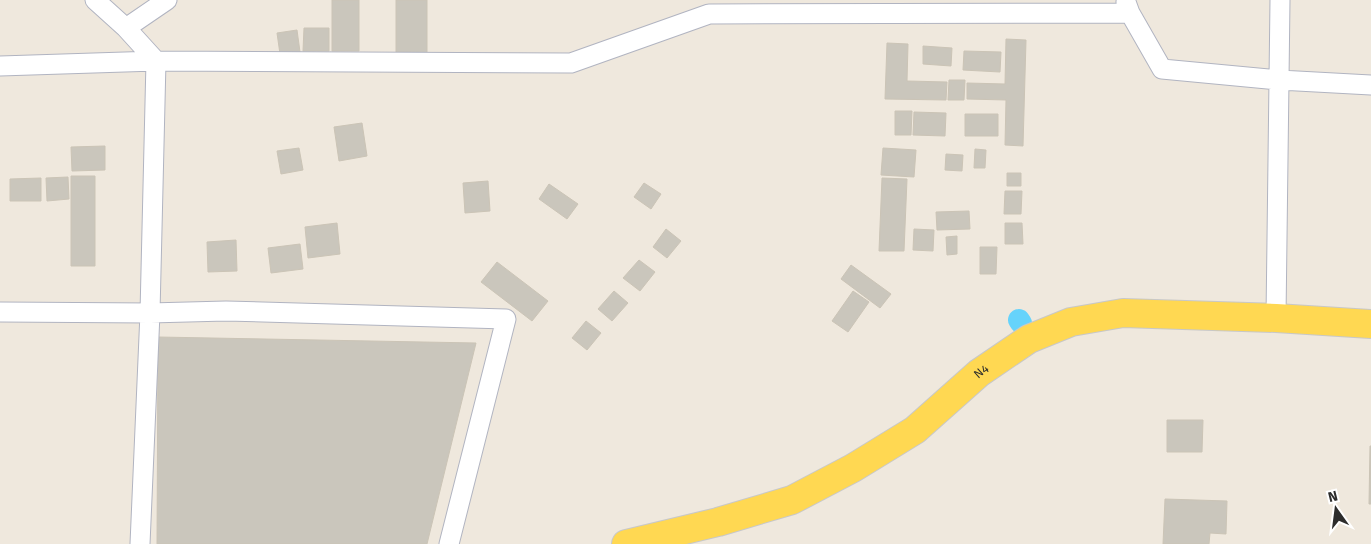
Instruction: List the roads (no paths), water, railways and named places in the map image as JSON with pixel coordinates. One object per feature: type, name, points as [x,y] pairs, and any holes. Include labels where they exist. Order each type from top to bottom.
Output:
[{"type":"main road","name":"N4","points":[[626,544],[718,522],[792,500],[854,468],[916,430],[978,373],[1029,339],[1071,322],[1123,313],[1276,318],[1371,324]]},
{"type":"street","points":[[95,0],[126,28],[156,61],[150,313],[140,544]]},
{"type":"street","points":[[126,28],[167,0]]},
{"type":"street","points":[[1276,318],[1280,0]]},
{"type":"street","points":[[0,66],[156,61],[571,63],[709,14],[1127,6],[1162,69],[1279,80],[1371,85]]},
{"type":"street","points":[[0,312],[150,313],[226,311],[506,319],[449,544]]}]
